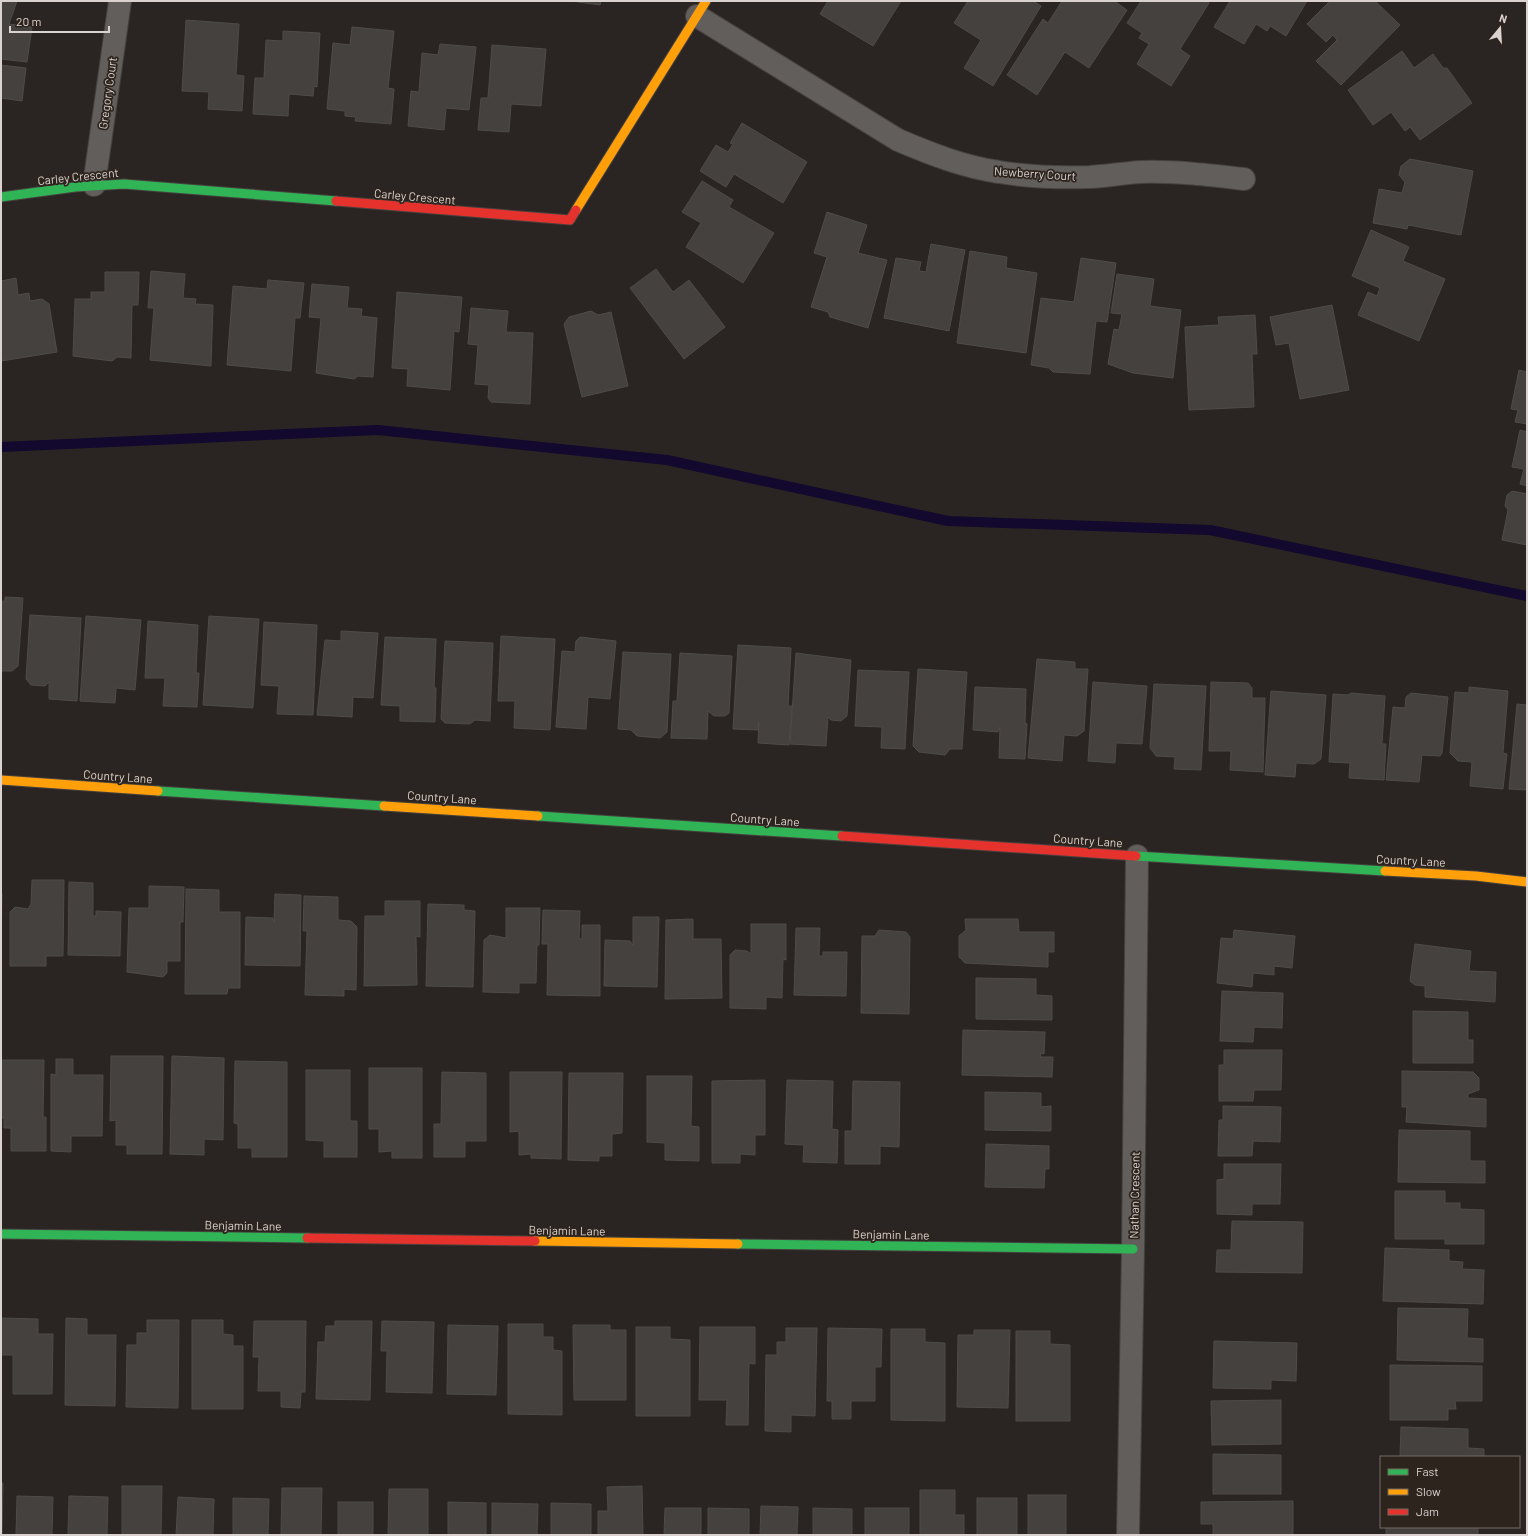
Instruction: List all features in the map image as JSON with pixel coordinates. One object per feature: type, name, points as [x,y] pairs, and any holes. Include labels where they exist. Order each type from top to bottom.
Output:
[{"type":"street","name":"Gregory Court","points":[[94,185],[120,1]]},
{"type":"street","name":"Carley Crescent","points":[[1,196],[94,185],[124,184],[570,220],[701,9]]},
{"type":"street","name":"Newberry Court","points":[[701,9],[898,140],[931,154],[964,165],[998,172],[1034,176],[1090,177],[1141,172],[1175,172],[1244,179]]},
{"type":"street","name":"Country Lane","points":[[1,780],[1137,856],[1476,876],[1527,882]]},
{"type":"street","name":"Nathan Crescent","points":[[1128,1535],[1133,1249],[1137,856]]},
{"type":"street","name":"Benjamin Lane","points":[[1,1234],[1133,1249]]},
{"type":"building","points":[[1,1],[17,1],[9,24],[32,27],[27,62],[1,59]]},
{"type":"building","points":[[571,1],[601,1],[600,5]]},
{"type":"building","points":[[828,1],[901,1],[873,46],[820,14]]},
{"type":"building","points":[[968,1],[1033,1],[1041,6],[993,86],[964,68],[981,40],[954,23]]},
{"type":"building","points":[[1062,1],[1114,1],[1127,10],[1089,68],[1065,52],[1037,95],[1007,75],[1043,19],[1048,23]]},
{"type":"building","points":[[1141,1],[1205,1],[1209,3],[1180,49],[1190,56],[1171,86],[1137,64],[1149,44],[1139,38],[1142,33],[1127,23]]},
{"type":"building","points":[[1230,1],[1307,1],[1286,36],[1270,26],[1267,31],[1256,24],[1244,44],[1214,27]]},
{"type":"building","points":[[1330,1],[1375,1],[1400,25],[1341,85],[1316,61],[1337,40],[1333,35],[1326,42],[1307,24]]},
{"type":"building","points":[[186,20],[239,24],[236,75],[244,76],[242,111],[208,109],[209,92],[182,91]]},
{"type":"building","points":[[352,27],[394,31],[388,88],[394,89],[391,124],[355,121],[356,117],[345,116],[345,111],[327,109],[333,43],[350,45]]},
{"type":"building","points":[[283,31],[320,33],[317,87],[314,86],[313,96],[289,94],[288,116],[253,114],[255,78],[264,78],[266,40],[283,41]]},
{"type":"building","points":[[440,44],[476,47],[469,110],[446,108],[444,130],[408,126],[411,91],[419,92],[422,53],[438,55]]},
{"type":"building","points":[[492,45],[546,49],[541,106],[511,104],[509,132],[478,130],[481,98],[488,98]]},
{"type":"building","points":[[1402,51],[1414,68],[1433,54],[1443,68],[1447,68],[1472,103],[1420,140],[1410,127],[1405,131],[1391,112],[1373,125],[1348,90]]},
{"type":"building","points":[[1,65],[26,68],[22,101],[1,98]]},
{"type":"building","points":[[742,123],[807,162],[783,203],[734,174],[726,187],[700,171],[716,145],[728,152],[733,144],[730,143]]},
{"type":"building","points":[[1410,159],[1473,171],[1461,235],[1408,225],[1407,229],[1373,223],[1379,189],[1402,193],[1405,182],[1399,175],[1401,166]]},
{"type":"building","points":[[702,181],[733,200],[729,207],[774,233],[743,283],[686,247],[701,223],[682,212]]},
{"type":"building","points":[[827,212],[867,225],[858,253],[887,260],[868,328],[830,317],[828,312],[811,307],[827,257],[814,253]]},
{"type":"building","points":[[1371,230],[1409,247],[1403,261],[1445,279],[1419,341],[1358,315],[1368,292],[1377,296],[1380,288],[1352,276]]},
{"type":"building","points":[[931,244],[965,250],[949,331],[884,318],[896,258],[921,262],[919,271],[926,272]]},
{"type":"building","points":[[970,251],[1007,257],[1006,268],[1037,273],[1026,353],[957,343]]},
{"type":"building","points":[[1081,258],[1116,263],[1107,322],[1096,321],[1090,374],[1053,372],[1049,368],[1031,365],[1041,298],[1074,302]]},
{"type":"building","points":[[656,269],[673,292],[689,280],[725,327],[684,359],[630,288]]},
{"type":"building","points":[[151,271],[185,274],[183,298],[196,299],[195,304],[213,305],[211,366],[150,360],[154,308],[148,308]]},
{"type":"building","points":[[105,272],[139,272],[138,305],[132,305],[131,358],[117,357],[112,361],[73,356],[75,299],[91,299],[91,292],[105,292]]},
{"type":"building","points":[[1117,274],[1154,279],[1150,306],[1181,310],[1173,378],[1133,373],[1108,364],[1114,329],[1119,330],[1122,314],[1111,313]]},
{"type":"building","points":[[16,278],[18,295],[29,293],[30,301],[42,299],[49,304],[57,352],[1,361],[1,281]]},
{"type":"building","points":[[268,280],[304,283],[300,318],[295,318],[291,371],[227,365],[233,286],[267,289]]},
{"type":"building","points":[[312,284],[349,287],[347,308],[362,309],[361,316],[377,318],[373,377],[358,376],[354,379],[316,373],[321,318],[309,317]]},
{"type":"building","points":[[397,292],[462,297],[459,332],[454,331],[450,390],[407,386],[408,369],[392,368]]},
{"type":"building","points":[[1332,305],[1349,390],[1300,399],[1289,343],[1276,345],[1270,317]]},
{"type":"building","points":[[471,308],[508,311],[506,332],[533,333],[530,404],[491,402],[488,398],[489,385],[475,384],[478,345],[468,344]]},
{"type":"building","points":[[591,311],[598,315],[611,312],[628,386],[582,397],[564,324],[569,317]]},
{"type":"building","points":[[1255,315],[1257,354],[1252,354],[1254,407],[1189,410],[1185,327],[1219,325],[1218,317]]},
{"type":"building","points":[[1519,370],[1527,372],[1527,424],[1515,422],[1518,410],[1511,409]]},
{"type":"building","points":[[1520,430],[1527,432],[1527,486],[1520,484],[1524,469],[1512,467]]},
{"type":"building","points":[[1512,491],[1527,494],[1527,545],[1502,540],[1508,510],[1505,506],[1507,495]]},
{"type":"building","points":[[5,597],[23,598],[18,666],[12,671],[1,671],[1,601],[5,601]]},
{"type":"building","points":[[30,615],[81,618],[77,701],[49,699],[49,682],[45,686],[31,685],[26,679]]},
{"type":"building","points":[[86,616],[141,620],[135,690],[116,688],[115,703],[80,701]]},
{"type":"building","points":[[209,616],[259,619],[253,708],[203,705]]},
{"type":"building","points":[[148,621],[198,625],[196,673],[199,673],[197,707],[163,706],[165,678],[145,678]]},
{"type":"building","points":[[264,622],[317,625],[313,715],[277,714],[279,686],[261,685]]},
{"type":"building","points":[[341,631],[378,633],[373,698],[353,697],[352,717],[317,715],[325,640],[341,641]]},
{"type":"building","points":[[501,636],[555,639],[550,730],[514,728],[515,701],[498,701]]},
{"type":"building","points":[[385,637],[436,639],[434,688],[436,688],[435,722],[400,721],[400,706],[381,705]]},
{"type":"building","points":[[580,637],[616,641],[610,699],[588,697],[586,729],[556,727],[562,651],[575,652],[576,641]]},
{"type":"building","points":[[445,641],[493,643],[490,721],[475,720],[470,724],[445,723],[441,719]]},
{"type":"building","points":[[738,645],[791,648],[788,706],[792,706],[789,745],[758,743],[759,722],[758,730],[733,729]]},
{"type":"building","points":[[623,652],[671,654],[667,732],[660,738],[637,736],[631,730],[618,729]]},
{"type":"building","points":[[680,653],[732,656],[729,713],[725,716],[714,716],[708,711],[707,739],[671,738],[673,701],[677,701]]},
{"type":"building","points":[[796,653],[851,660],[847,716],[841,721],[831,720],[828,717],[826,746],[790,744]]},
{"type":"building","points":[[1037,659],[1075,662],[1075,669],[1088,669],[1084,731],[1077,736],[1064,735],[1062,761],[1028,758]]},
{"type":"building","points":[[918,669],[967,672],[962,749],[950,749],[945,755],[919,752],[913,746]]},
{"type":"building","points":[[858,670],[909,672],[905,749],[881,748],[882,727],[855,726]]},
{"type":"building","points":[[1093,682],[1147,686],[1142,744],[1116,743],[1115,763],[1088,761]]},
{"type":"building","points":[[1211,682],[1248,683],[1252,688],[1252,698],[1265,698],[1263,772],[1230,770],[1231,751],[1209,751]]},
{"type":"building","points":[[1154,684],[1206,686],[1201,770],[1174,769],[1175,757],[1156,756],[1150,748]]},
{"type":"building","points":[[975,687],[1026,689],[1025,723],[1027,724],[1025,759],[999,758],[1000,727],[998,732],[973,730]]},
{"type":"building","points":[[1469,687],[1508,691],[1503,753],[1507,754],[1503,789],[1470,786],[1472,762],[1458,761],[1450,753],[1455,692],[1469,693]]},
{"type":"building","points":[[1271,691],[1326,695],[1321,759],[1314,764],[1296,763],[1295,777],[1265,775]]},
{"type":"building","points":[[1351,693],[1385,696],[1382,744],[1386,744],[1384,780],[1349,778],[1350,763],[1329,762],[1333,694],[1348,695]]},
{"type":"building","points":[[1411,693],[1448,697],[1442,753],[1440,756],[1422,755],[1419,782],[1386,780],[1393,707],[1405,708],[1406,697]]},
{"type":"building","points":[[1517,704],[1527,705],[1527,790],[1509,789]]},
{"type":"building","points":[[32,880],[64,880],[63,956],[46,956],[46,966],[10,966],[10,912],[15,907],[28,909],[31,904]]},
{"type":"building","points":[[69,882],[93,883],[93,916],[96,916],[96,911],[121,912],[120,956],[68,955]]},
{"type":"building","points":[[149,886],[184,887],[183,922],[180,922],[180,961],[167,961],[167,973],[163,977],[127,972],[129,908],[149,908]]},
{"type":"building","points":[[186,889],[219,890],[219,912],[240,912],[240,988],[228,988],[227,994],[185,994]]},
{"type":"building","points":[[1,893],[2,893],[1,952]]},
{"type":"building","points":[[275,894],[301,895],[300,966],[245,965],[246,917],[273,918],[274,922]]},
{"type":"building","points":[[304,896],[338,897],[338,920],[351,921],[357,927],[356,990],[344,989],[344,996],[305,995],[307,931],[303,931]]},
{"type":"building","points":[[385,901],[420,901],[420,937],[416,936],[417,985],[364,986],[365,916],[385,916]]},
{"type":"building","points":[[428,904],[464,905],[464,910],[475,911],[473,987],[426,986]]},
{"type":"building","points":[[506,908],[540,908],[536,983],[519,983],[519,993],[483,992],[484,940],[490,935],[506,938]]},
{"type":"building","points":[[543,910],[580,911],[579,939],[582,939],[582,925],[600,925],[600,996],[547,995],[548,944],[542,944]]},
{"type":"building","points":[[633,917],[659,917],[657,987],[604,986],[605,940],[630,941],[633,945]]},
{"type":"building","points":[[693,919],[693,939],[721,939],[722,998],[665,999],[666,920]]},
{"type":"building","points":[[965,919],[1018,919],[1019,932],[1054,932],[1054,952],[1048,952],[1048,967],[965,963],[959,957],[959,936],[966,930]]},
{"type":"building","points":[[751,924],[786,924],[786,960],[783,959],[782,998],[766,997],[766,1009],[730,1008],[730,955],[735,950],[747,951],[751,954]]},
{"type":"building","points":[[796,928],[820,928],[819,956],[823,956],[823,952],[847,952],[846,996],[794,995]]},
{"type":"building","points":[[879,930],[906,932],[910,937],[909,1014],[861,1013],[862,936],[875,936]]},
{"type":"building","points":[[1234,930],[1295,936],[1292,968],[1274,966],[1274,975],[1253,973],[1252,987],[1217,983],[1221,938],[1233,939]]},
{"type":"building","points":[[1415,944],[1471,951],[1469,971],[1496,972],[1495,1002],[1425,997],[1425,986],[1415,985],[1410,981]]},
{"type":"building","points":[[976,978],[1036,979],[1036,995],[1052,996],[1052,1020],[976,1019]]},
{"type":"building","points":[[1222,991],[1283,993],[1282,1028],[1254,1027],[1253,1042],[1220,1041]]},
{"type":"building","points":[[1413,1011],[1468,1012],[1468,1040],[1473,1040],[1473,1063],[1413,1063]]},
{"type":"building","points":[[963,1030],[1045,1032],[1044,1054],[1041,1053],[1040,1057],[1053,1057],[1052,1077],[962,1075]]},
{"type":"building","points":[[1224,1050],[1282,1050],[1281,1090],[1254,1090],[1253,1101],[1219,1101],[1219,1065],[1224,1065]]},
{"type":"building","points":[[111,1056],[163,1056],[162,1154],[127,1154],[127,1145],[116,1145],[116,1120],[110,1121]]},
{"type":"building","points":[[172,1056],[224,1058],[223,1140],[204,1139],[204,1155],[170,1154]]},
{"type":"building","points":[[56,1059],[73,1059],[73,1075],[103,1075],[102,1136],[71,1136],[71,1152],[51,1151],[51,1074],[56,1075]]},
{"type":"building","points":[[1,1060],[44,1060],[43,1117],[46,1117],[46,1151],[11,1151],[11,1128],[4,1128],[4,1118],[1,1118]]},
{"type":"building","points":[[235,1061],[287,1062],[287,1157],[252,1157],[252,1148],[238,1148],[238,1124],[234,1123]]},
{"type":"building","points":[[369,1068],[422,1068],[422,1158],[392,1158],[392,1151],[379,1152],[379,1129],[369,1129]]},
{"type":"building","points":[[306,1070],[350,1070],[350,1121],[357,1121],[357,1157],[324,1157],[324,1141],[306,1140]]},
{"type":"building","points":[[1402,1071],[1473,1072],[1479,1078],[1479,1090],[1468,1094],[1468,1098],[1486,1099],[1486,1127],[1406,1122],[1407,1107],[1402,1107]]},
{"type":"building","points":[[442,1072],[486,1073],[486,1141],[465,1141],[465,1157],[434,1157],[434,1124],[441,1124]]},
{"type":"building","points":[[510,1072],[562,1072],[561,1159],[531,1158],[531,1154],[519,1155],[519,1131],[510,1132]]},
{"type":"building","points":[[569,1073],[623,1073],[622,1133],[612,1134],[612,1156],[599,1156],[599,1161],[568,1160]]},
{"type":"building","points":[[647,1076],[692,1076],[691,1126],[699,1127],[699,1161],[665,1160],[665,1143],[647,1142]]},
{"type":"building","points":[[765,1080],[765,1135],[755,1135],[755,1155],[740,1154],[740,1163],[712,1163],[712,1081]]},
{"type":"building","points":[[787,1080],[833,1081],[832,1129],[838,1130],[837,1163],[803,1162],[804,1145],[785,1144]]},
{"type":"building","points":[[853,1081],[900,1082],[899,1147],[880,1146],[880,1164],[845,1164],[845,1131],[852,1131]]},
{"type":"building","points":[[985,1092],[1041,1093],[1041,1107],[1051,1106],[1051,1131],[985,1130]]},
{"type":"building","points":[[1223,1106],[1281,1107],[1280,1142],[1253,1141],[1252,1156],[1218,1156],[1219,1120],[1223,1120]]},
{"type":"building","points":[[1399,1130],[1470,1131],[1470,1161],[1485,1161],[1485,1183],[1398,1182]]},
{"type":"building","points":[[986,1144],[1049,1146],[1049,1169],[1045,1169],[1044,1188],[985,1187]]},
{"type":"building","points":[[1224,1164],[1281,1164],[1280,1204],[1252,1204],[1252,1215],[1217,1214],[1217,1180],[1224,1179]]},
{"type":"building","points":[[1395,1191],[1445,1191],[1445,1203],[1460,1203],[1460,1209],[1484,1210],[1484,1244],[1445,1244],[1445,1239],[1395,1239]]},
{"type":"building","points":[[1232,1221],[1303,1222],[1302,1273],[1216,1272],[1217,1250],[1231,1250]]},
{"type":"building","points":[[1385,1248],[1449,1250],[1449,1261],[1463,1262],[1462,1269],[1484,1270],[1483,1304],[1383,1301]]},
{"type":"building","points":[[1398,1308],[1468,1309],[1467,1338],[1483,1339],[1483,1362],[1397,1360]]},
{"type":"building","points":[[1,1318],[38,1319],[38,1334],[53,1334],[52,1394],[13,1394],[13,1355],[1,1355]]},
{"type":"building","points":[[66,1318],[87,1319],[87,1335],[116,1335],[115,1406],[65,1405]]},
{"type":"building","points":[[147,1320],[179,1320],[178,1408],[126,1407],[127,1345],[137,1345],[137,1333],[147,1333]]},
{"type":"building","points":[[192,1320],[223,1320],[223,1334],[233,1335],[233,1346],[243,1346],[243,1409],[192,1409]]},
{"type":"building","points":[[254,1321],[306,1321],[305,1392],[301,1392],[300,1408],[281,1407],[281,1391],[258,1391],[259,1357],[253,1357]]},
{"type":"building","points":[[335,1321],[372,1321],[370,1400],[316,1399],[318,1342],[325,1342],[326,1326],[335,1326]]},
{"type":"building","points":[[382,1321],[434,1322],[432,1393],[386,1392],[387,1351],[381,1351]]},
{"type":"building","points":[[508,1324],[543,1324],[543,1337],[553,1337],[553,1350],[562,1351],[562,1415],[508,1414]]},
{"type":"building","points":[[448,1325],[498,1326],[496,1395],[447,1394]]},
{"type":"building","points":[[573,1325],[610,1325],[610,1330],[626,1330],[626,1400],[574,1400]]},
{"type":"building","points":[[636,1327],[670,1327],[670,1339],[690,1340],[690,1416],[636,1416]]},
{"type":"building","points":[[700,1327],[755,1327],[755,1364],[749,1363],[748,1425],[726,1425],[727,1400],[699,1400]]},
{"type":"building","points":[[786,1328],[817,1328],[815,1416],[791,1415],[791,1432],[765,1431],[766,1355],[777,1355],[777,1342],[786,1342]]},
{"type":"building","points":[[828,1328],[882,1329],[881,1367],[875,1367],[875,1401],[851,1401],[851,1419],[832,1419],[832,1401],[827,1401]]},
{"type":"building","points":[[891,1329],[925,1329],[925,1342],[945,1343],[945,1421],[891,1420]]},
{"type":"building","points":[[974,1330],[1010,1330],[1008,1408],[957,1407],[958,1335],[974,1335]]},
{"type":"building","points":[[1016,1331],[1050,1331],[1050,1344],[1070,1345],[1070,1421],[1016,1421]]},
{"type":"building","points":[[1214,1341],[1297,1343],[1296,1381],[1271,1380],[1271,1389],[1213,1388]]},
{"type":"building","points":[[1390,1365],[1482,1366],[1482,1401],[1455,1401],[1456,1409],[1448,1409],[1448,1420],[1390,1420]]},
{"type":"building","points":[[1281,1400],[1281,1444],[1212,1445],[1211,1401]]},
{"type":"building","points":[[1401,1427],[1468,1429],[1468,1448],[1484,1449],[1484,1456],[1400,1456]]},
{"type":"building","points":[[1213,1454],[1281,1455],[1281,1494],[1213,1494]]},
{"type":"building","points":[[1,1483],[3,1483],[2,1535],[1,1535]]},
{"type":"building","points":[[122,1486],[162,1486],[161,1535],[122,1535]]},
{"type":"building","points":[[642,1486],[643,1535],[598,1535],[598,1511],[608,1511],[607,1487]]},
{"type":"building","points":[[282,1488],[322,1488],[321,1535],[281,1535]]},
{"type":"building","points":[[389,1489],[428,1489],[428,1535],[388,1535]]},
{"type":"building","points":[[920,1490],[955,1490],[955,1515],[964,1515],[964,1535],[920,1535]]},
{"type":"building","points":[[1028,1495],[1066,1495],[1066,1535],[1028,1535]]},
{"type":"building","points":[[17,1496],[53,1497],[52,1535],[16,1535]]},
{"type":"building","points":[[69,1496],[108,1497],[107,1535],[68,1535]]},
{"type":"building","points":[[178,1497],[214,1499],[213,1535],[176,1535]]},
{"type":"building","points":[[233,1498],[269,1499],[268,1535],[233,1535]]},
{"type":"building","points":[[977,1498],[1017,1498],[1017,1535],[977,1535]]},
{"type":"building","points":[[1293,1501],[1293,1535],[1213,1535],[1213,1524],[1201,1524],[1201,1502]]},
{"type":"building","points":[[338,1502],[373,1502],[373,1535],[338,1535]]},
{"type":"building","points":[[448,1502],[486,1503],[486,1535],[448,1535]]},
{"type":"building","points":[[492,1503],[538,1504],[537,1535],[492,1535]]},
{"type":"building","points":[[551,1503],[591,1504],[591,1535],[551,1535]]},
{"type":"building","points":[[761,1506],[798,1507],[797,1535],[760,1535]]},
{"type":"building","points":[[665,1508],[701,1508],[701,1535],[664,1535]]},
{"type":"building","points":[[708,1508],[749,1509],[749,1535],[708,1535]]},
{"type":"building","points":[[813,1508],[852,1509],[852,1535],[813,1535]]},
{"type":"building","points":[[865,1508],[909,1508],[909,1535],[865,1535]]},
{"type":"building","points":[[1386,1528],[1478,1528],[1478,1535],[1386,1535]]},
{"type":"waterway","points":[[1,447],[378,430],[667,460],[948,521],[1210,530],[1527,596]]},
{"type":"traffic: fast","points":[[1,197],[75,187],[124,184],[336,201]]},
{"type":"traffic: fast","points":[[158,791],[384,806]]},
{"type":"traffic: fast","points":[[538,816],[842,836]]},
{"type":"traffic: fast","points":[[1136,856],[1385,871]]},
{"type":"traffic: fast","points":[[1,1234],[307,1238]]},
{"type":"traffic: fast","points":[[738,1244],[1133,1249]]},
{"type":"traffic: slow","points":[[576,210],[706,1]]},
{"type":"traffic: slow","points":[[1,780],[158,791]]},
{"type":"traffic: slow","points":[[384,806],[538,816]]},
{"type":"traffic: slow","points":[[1385,871],[1476,876],[1527,882]]},
{"type":"traffic: slow","points":[[535,1241],[738,1244]]},
{"type":"traffic: jam","points":[[336,201],[570,220],[576,210]]},
{"type":"traffic: jam","points":[[842,836],[1136,856]]},
{"type":"traffic: jam","points":[[307,1238],[535,1241]]}]
